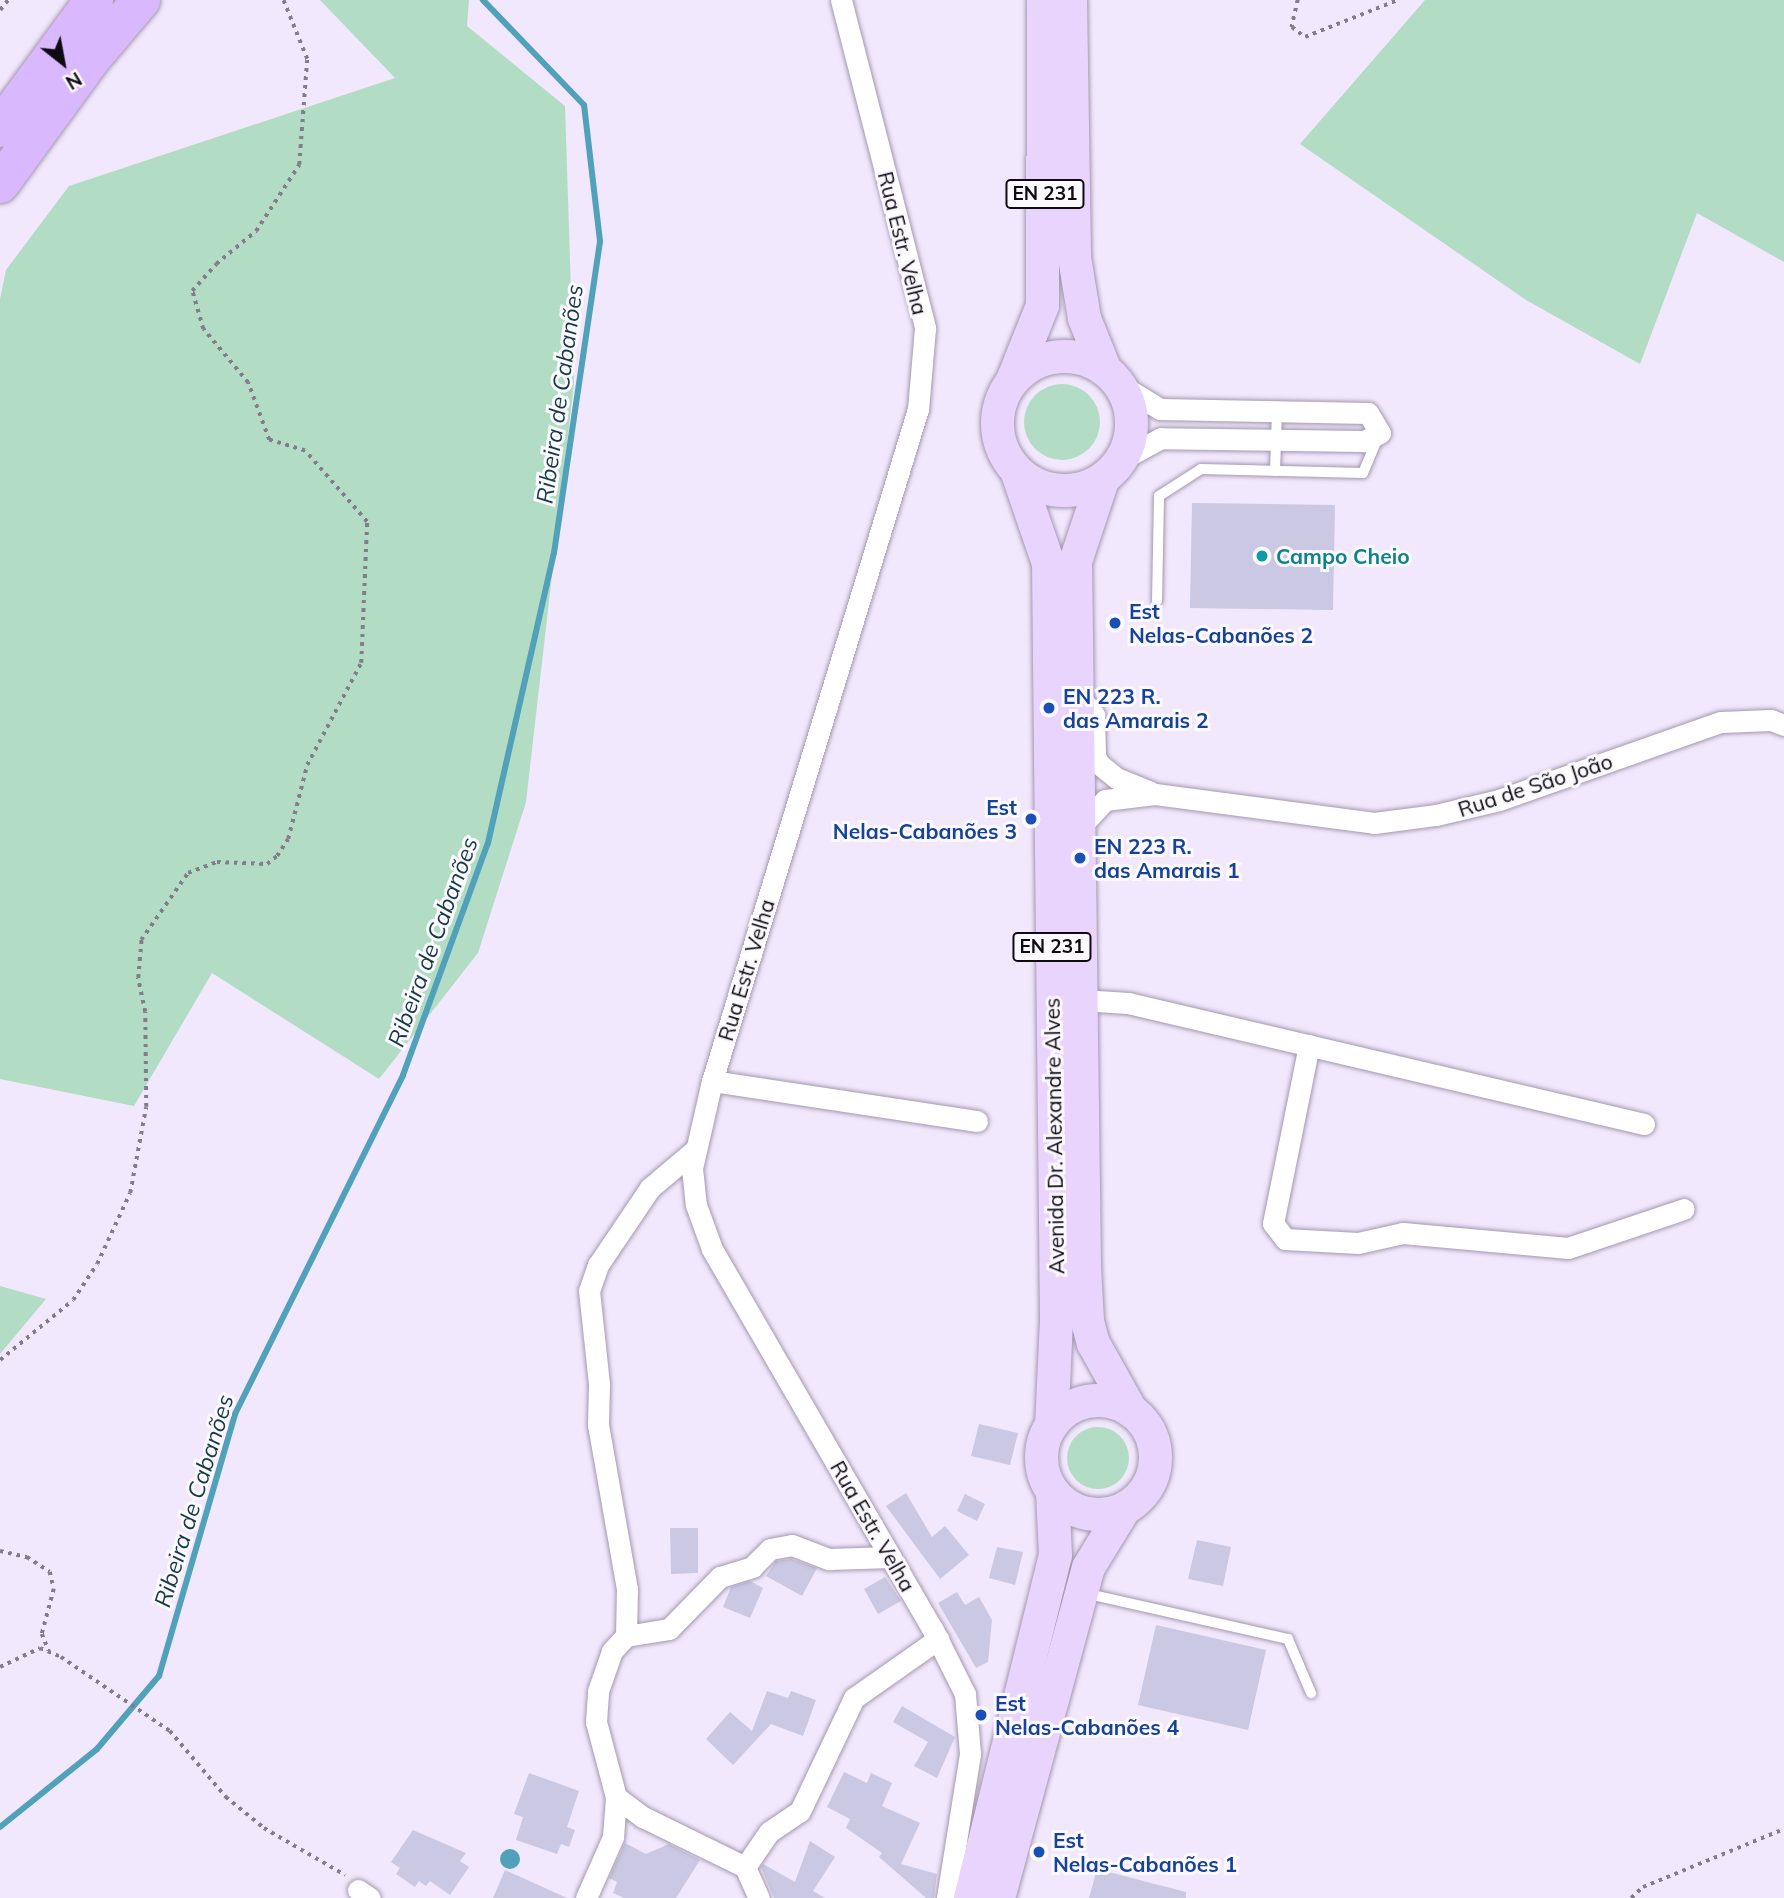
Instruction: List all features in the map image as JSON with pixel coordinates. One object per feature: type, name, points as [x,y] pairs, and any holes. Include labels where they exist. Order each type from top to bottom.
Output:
[{"type":"highway","points":[[0,128],[94,0]]},
{"type":"highway","points":[[0,184],[92,58],[141,0]]},
{"type":"main road","name":"EN 231","points":[[1017,473],[997,439],[996,418],[1042,305],[1043,0]]},
{"type":"main road","name":"EN 231","points":[[1070,0],[1074,257],[1084,318],[1131,422],[1111,470]]},
{"type":"main road","points":[[1011,381],[1026,367],[1065,356],[1111,376]]},
{"type":"main road","points":[[1017,473],[1037,486],[1059,491],[1081,489],[1111,470]]},
{"type":"main road","name":"Avenida Dr. Alexandre Alves","points":[[1111,470],[1075,561],[1087,1321],[1105,1366],[1131,1411]]},
{"type":"main road","name":"Avenida Dr. Alexandre Alves","points":[[1017,473],[1048,562],[1056,1320],[1051,1425]]},
{"type":"main road","points":[[1051,1425],[1064,1412],[1088,1402],[1115,1402],[1131,1411]]},
{"type":"main road","name":"EN 231","points":[[998,1898],[1088,1567],[1124,1508],[1139,1498],[1155,1461],[1145,1424],[1131,1411]]},
{"type":"main road","name":"EN 231","points":[[970,1898],[1055,1555],[1052,1492],[1041,1458],[1051,1425]]},
{"type":"main road","points":[[1052,1492],[1078,1511],[1093,1514],[1124,1508]]},
{"type":"street","name":"Rua Estr. Velha","points":[[841,0],[925,328],[918,409],[712,1081],[692,1168],[696,1205],[712,1249],[938,1639],[965,1694],[970,1754],[947,1898]]},
{"type":"street","points":[[1111,376],[1160,409],[1368,413],[1380,433],[1364,441],[1161,438],[1111,470]]},
{"type":"street","points":[[1078,695],[1094,715],[1095,756],[1099,764],[1116,778],[1155,794]]},
{"type":"street","name":"Rua de São João","points":[[1155,794],[1374,823],[1499,800],[1721,722],[1771,720],[1784,725]]},
{"type":"street","points":[[1080,827],[1105,800],[1155,794]]},
{"type":"street","points":[[1082,1000],[1128,1003],[1644,1124]]},
{"type":"street","points":[[1309,1045],[1273,1223],[1284,1239],[1358,1243],[1403,1233],[1568,1248],[1684,1209]]},
{"type":"street","points":[[712,1081],[977,1121]]},
{"type":"street","points":[[626,1636],[627,1589],[598,1425],[599,1384],[589,1291],[598,1265],[650,1188],[696,1149]]},
{"type":"street","points":[[586,1898],[613,1837],[616,1797],[596,1722],[598,1691],[612,1651],[626,1636],[669,1629],[720,1577],[752,1567],[770,1549],[792,1545],[829,1559],[891,1557]]},
{"type":"street","points":[[746,1867],[769,1832],[800,1811],[854,1698],[938,1639]]},
{"type":"street","points":[[616,1797],[643,1817],[746,1867],[759,1889],[759,1898]]},
{"type":"lane","points":[[1275,471],[1277,411]]},
{"type":"lane","points":[[1157,601],[1159,496],[1201,469],[1363,473],[1380,433]]},
{"type":"lane","points":[[1081,1592],[1288,1639],[1311,1693]]},
{"type":"path","points":[[0,9],[8,0]]},
{"type":"path","points":[[0,1360],[73,1300],[97,1264],[130,1193],[146,1107],[145,1012],[138,978],[141,940],[188,873],[217,862],[267,864],[277,856],[288,839],[307,765],[361,663],[367,522],[305,451],[269,440],[248,383],[203,329],[192,291],[216,264],[256,231],[299,165],[307,59],[283,0]]},
{"type":"path","points":[[1298,0],[1292,27],[1305,37],[1398,0]]},
{"type":"path","points":[[0,1551],[26,1557],[50,1572],[54,1589],[42,1634],[50,1653]]},
{"type":"path","points":[[0,1667],[40,1648],[50,1653],[170,1731],[226,1797],[264,1828],[350,1879],[364,1894]]},
{"type":"path","points":[[1631,1898],[1643,1887],[1784,1829]]},
{"type":"green space","points":[[320,0],[469,0],[467,26],[565,106],[574,383],[526,802],[478,953],[379,1079],[212,973],[134,1106],[0,1079],[0,299],[6,270],[69,186],[395,78]]},
{"type":"green space","points":[[1425,0],[1784,0],[1784,262],[1697,213],[1640,364],[1526,300],[1300,144]]},
{"type":"green space","points":[[1062,384],[1077,387],[1089,395],[1097,407],[1100,422],[1097,437],[1089,449],[1077,457],[1062,460],[1047,457],[1035,449],[1027,437],[1024,422],[1027,407],[1035,395],[1047,387]]},
{"type":"green space","points":[[0,1286],[46,1299],[0,1354]]},
{"type":"green space","points":[[1098,1427],[1120,1436],[1129,1458],[1120,1480],[1098,1489],[1076,1480],[1067,1458],[1076,1436]]},
{"type":"water","points":[[510,1849],[517,1852],[520,1859],[517,1866],[510,1869],[503,1866],[500,1859],[503,1852]]},
{"type":"building","name":"Campo Cheio","points":[[1192,503],[1335,505],[1333,610],[1190,608]]},
{"type":"building","points":[[979,1424],[1018,1433],[1010,1465],[971,1456]]},
{"type":"building","points":[[906,1493],[932,1537],[945,1526],[969,1555],[940,1579],[886,1506]]},
{"type":"building","points":[[965,1494],[985,1504],[977,1521],[957,1511]]},
{"type":"building","points":[[670,1528],[698,1528],[698,1573],[671,1574]]},
{"type":"building","points":[[1197,1540],[1231,1547],[1223,1586],[1188,1579]]},
{"type":"building","points":[[997,1547],[1023,1552],[1015,1585],[989,1578]]},
{"type":"building","points":[[791,1559],[817,1568],[802,1596],[766,1576],[776,1561]]},
{"type":"building","points":[[885,1577],[901,1601],[878,1614],[864,1589]]},
{"type":"building","points":[[750,1581],[763,1588],[750,1618],[723,1607],[731,1587]]},
{"type":"building","points":[[957,1592],[965,1605],[979,1597],[992,1620],[988,1662],[976,1668],[938,1603]]},
{"type":"building","points":[[1156,1625],[1266,1650],[1248,1730],[1138,1705]]},
{"type":"building","points":[[767,1691],[788,1698],[791,1691],[816,1700],[803,1736],[771,1724],[733,1765],[706,1739],[730,1712],[752,1731]]},
{"type":"building","points":[[902,1706],[955,1737],[937,1778],[914,1766],[928,1742],[893,1722]]},
{"type":"building","points":[[844,1772],[867,1783],[871,1773],[892,1783],[882,1806],[920,1823],[901,1864],[937,1874],[934,1898],[926,1898],[879,1857],[882,1853],[846,1828],[850,1819],[827,1807]]},
{"type":"building","points":[[529,1773],[579,1791],[567,1827],[575,1830],[569,1847],[561,1844],[557,1854],[516,1840],[523,1817],[514,1814]]},
{"type":"building","points":[[413,1830],[466,1853],[460,1861],[469,1867],[450,1895],[430,1881],[426,1886],[419,1881],[415,1887],[396,1874],[400,1868],[391,1862]]},
{"type":"building","points":[[810,1841],[835,1857],[813,1891],[825,1898],[774,1898],[761,1867],[763,1864],[795,1882]]},
{"type":"building","points":[[625,1843],[646,1854],[669,1844],[700,1860],[676,1898],[624,1898],[613,1893],[617,1882],[609,1878]]},
{"type":"building","points":[[1097,1869],[1186,1892],[1186,1898],[1089,1898]]},
{"type":"building","points":[[505,1870],[567,1898],[493,1898]]},
{"type":"waterway","name":"Ribeira de Cabanões","points":[[0,1827],[97,1749],[159,1676],[235,1414],[403,1075],[488,843],[554,553],[600,241],[584,105],[483,0]]},
{"type":"place","name":"Campo Cheio","points":[[1262,556]]},
{"type":"place","name":"Est Nelas-Cabanões 2","points":[[1115,623]]},
{"type":"place","name":"EN 223 R. das Amarais 2","points":[[1049,708]]},
{"type":"place","name":"Est Nelas-Cabanões 3","points":[[1031,819]]},
{"type":"place","name":"EN 223 R. das Amarais 1","points":[[1080,858]]},
{"type":"place","name":"Est Nelas-Cabanões 4","points":[[981,1715]]},
{"type":"place","name":"Est Nelas-Cabanões 1","points":[[1039,1852]]}]
